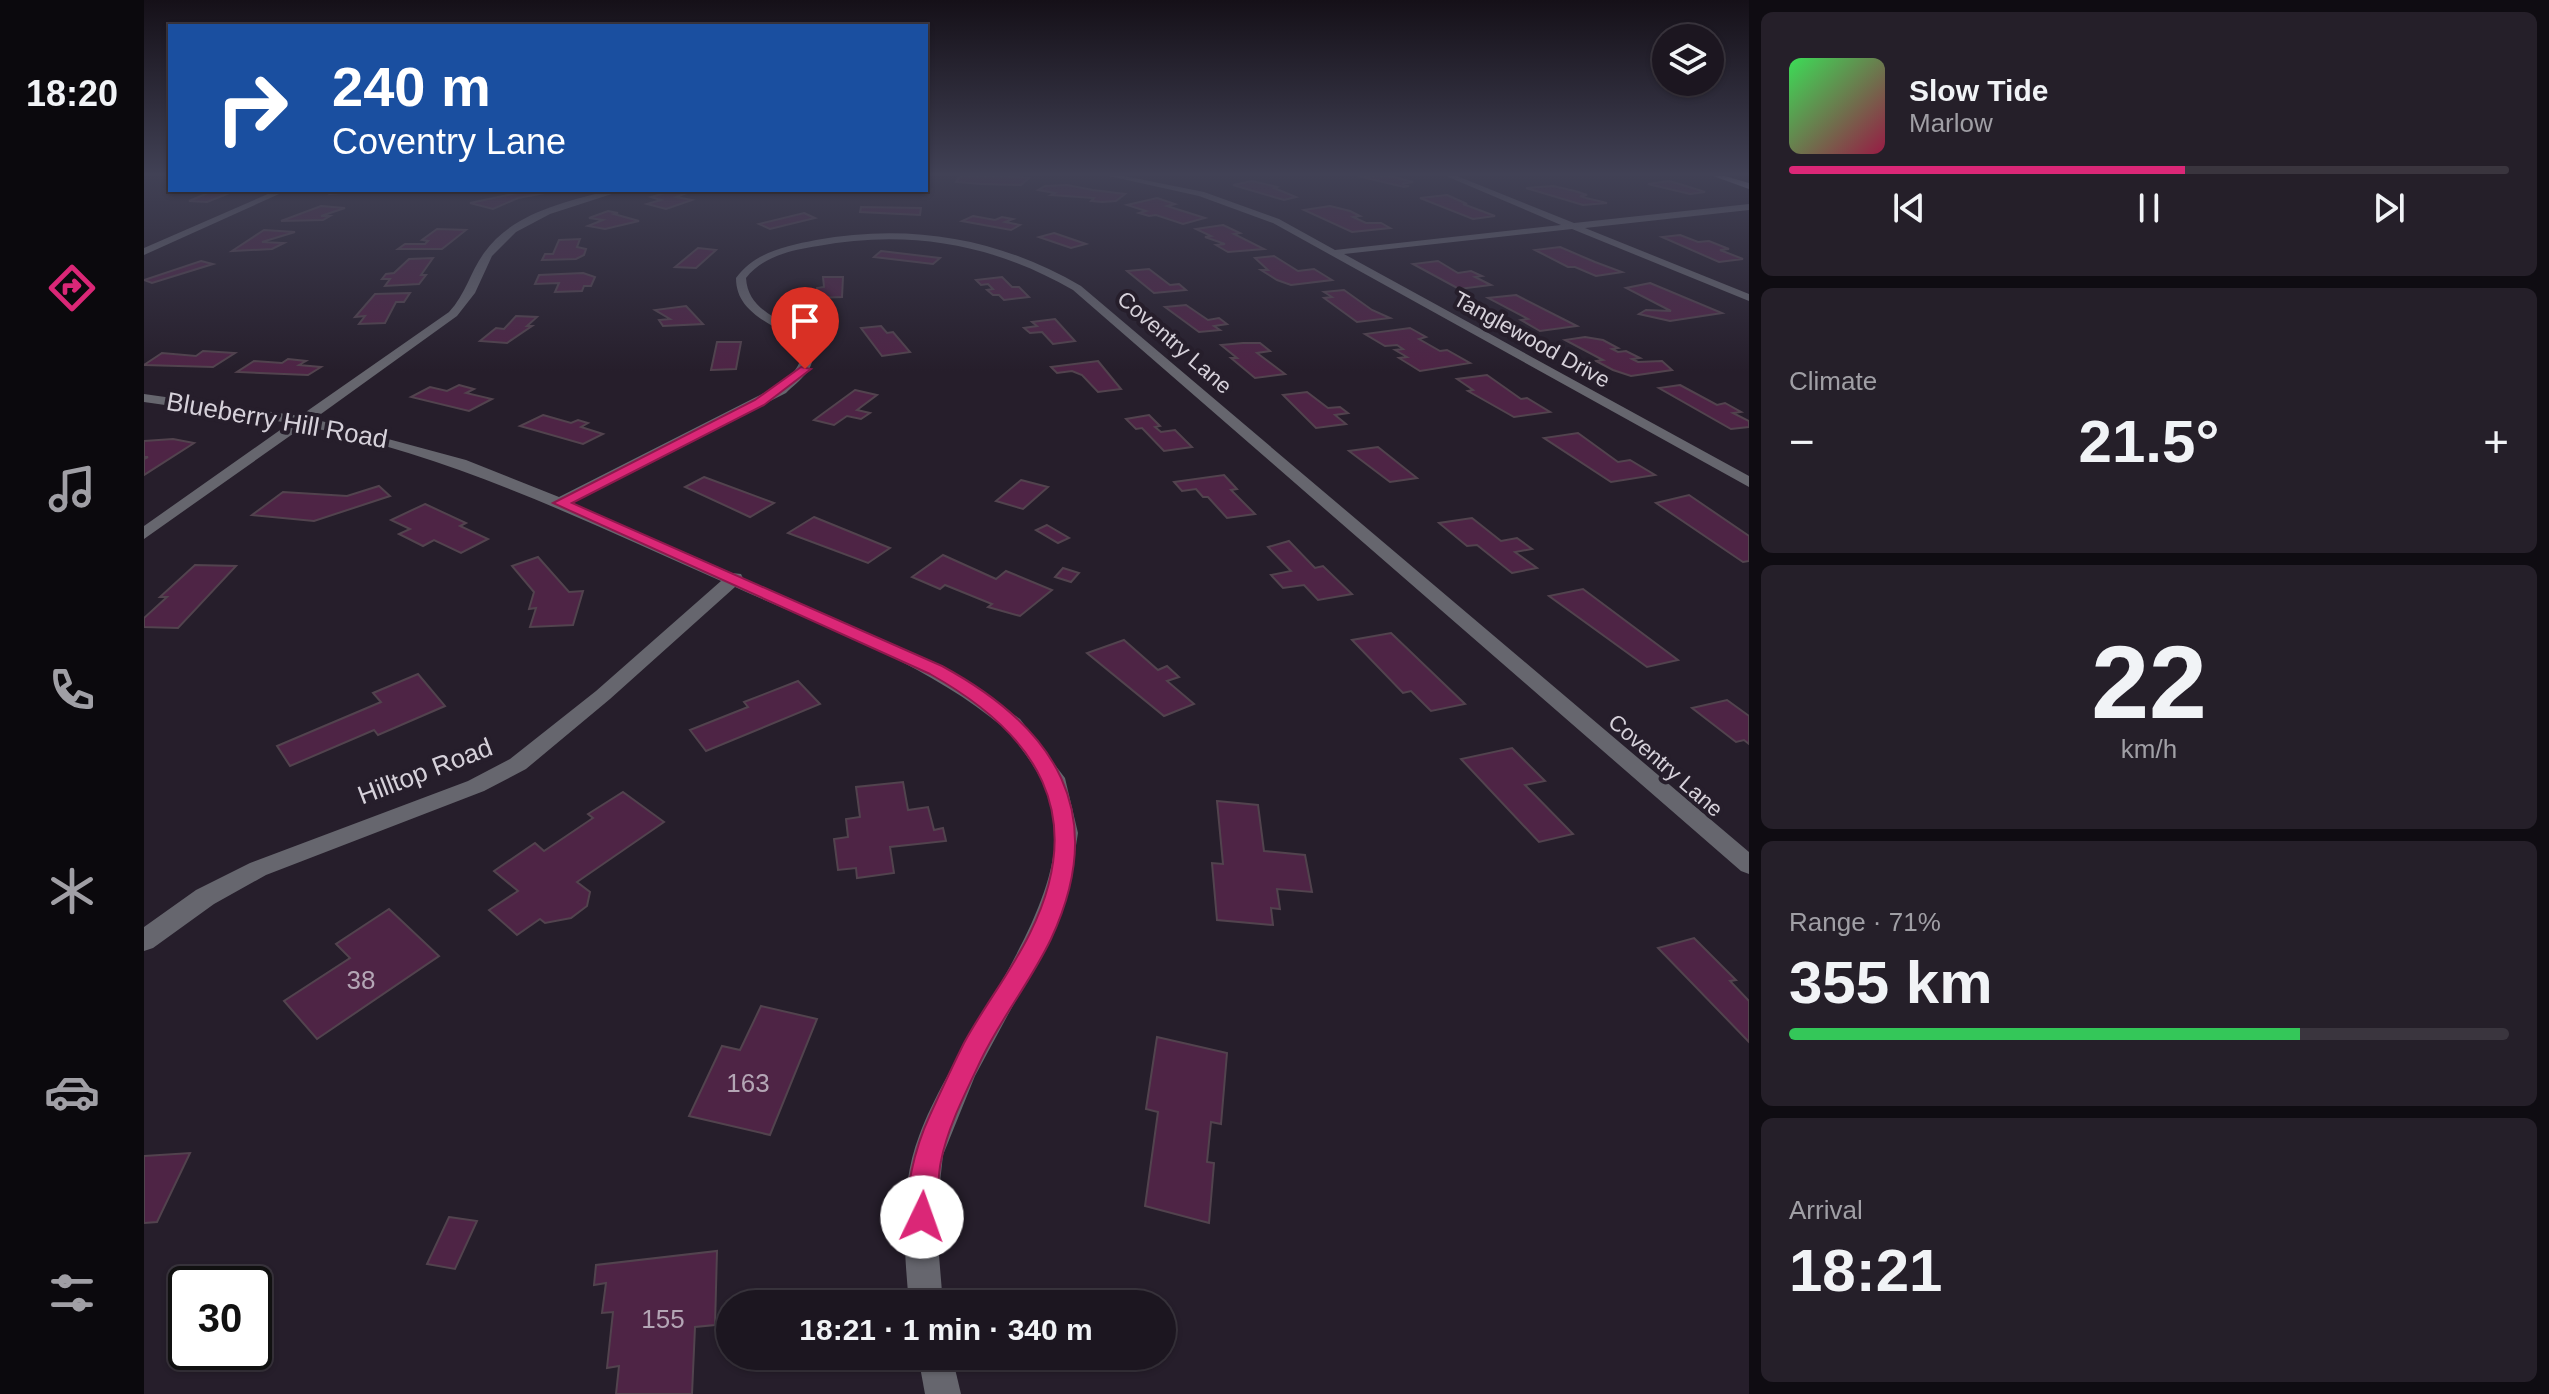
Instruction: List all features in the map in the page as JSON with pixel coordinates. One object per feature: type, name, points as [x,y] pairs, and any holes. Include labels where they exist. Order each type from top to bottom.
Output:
[{"type":"street","points":[[144,252],[169,241]]},
{"type":"street","points":[[144,534],[220,476],[305,421],[453,314],[475,287],[485,259],[501,241]]},
{"type":"street","name":"Coventry Lane","points":[[560,503],[760,403],[805,369],[809,360],[806,343],[754,309],[742,294],[741,278],[758,261],[810,244],[833,241]]},
{"type":"street","name":"Coventry Lane","points":[[952,241],[999,251],[1041,266],[1077,288],[1749,865]]},
{"type":"street","name":"Tanglewood Drive","points":[[1314,241],[1749,482]]},
{"type":"street","points":[[1338,252],[1437,241]]},
{"type":"street","points":[[1611,241],[1749,298]]},
{"type":"street","name":"Blueberry Hill Road","points":[[144,398],[305,421],[396,441],[560,503],[880,643],[976,692],[1033,746],[1056,783],[1064,814],[1067,851],[1059,892],[1040,938],[973,1050],[934,1136],[922,1195],[925,1290]]},
{"type":"street","name":"Hilltop Road","points":[[144,941],[205,897],[258,869],[476,786],[518,764],[568,726],[735,578]]},
{"type":"street","points":[[938,1370],[943,1394]]},
{"type":"building","points":[[247,241],[284,243],[272,249],[232,251]]},
{"type":"building","points":[[428,241],[452,241],[442,249],[398,249],[405,244],[425,244]]},
{"type":"building","points":[[559,241],[579,241],[577,247],[586,249],[584,255],[576,259],[542,260],[545,254],[553,254]]},
{"type":"building","points":[[1051,241],[1086,244],[1071,248]]},
{"type":"building","points":[[1217,241],[1248,241],[1264,249],[1228,252],[1216,245],[1225,244]]},
{"type":"building","points":[[1671,241],[1709,241],[1729,249],[1720,250],[1743,259],[1719,262]]},
{"type":"building","points":[[1560,247],[1622,272],[1596,276],[1568,267],[1535,250]]},
{"type":"building","points":[[698,248],[716,250],[696,268],[675,267]]},
{"type":"building","points":[[881,251],[940,258],[933,264],[874,257]]},
{"type":"building","points":[[1274,256],[1298,271],[1314,269],[1332,280],[1291,285],[1277,280],[1261,270],[1268,270],[1255,258]]},
{"type":"building","points":[[433,258],[421,275],[426,275],[419,284],[385,286],[390,279],[382,279],[386,274],[394,273],[409,259]]},
{"type":"building","points":[[201,261],[213,264],[152,283],[144,280]]},
{"type":"building","points":[[1438,261],[1458,273],[1471,271],[1482,276],[1475,277],[1491,285],[1459,289],[1413,264]]},
{"type":"building","points":[[1149,269],[1170,285],[1179,284],[1186,290],[1154,293],[1127,271]]},
{"type":"building","points":[[583,273],[595,277],[591,286],[584,286],[582,291],[555,292],[559,283],[535,284],[539,275]]},
{"type":"building","points":[[823,277],[843,277],[842,297],[817,298],[817,288],[824,287]]},
{"type":"building","points":[[1002,277],[1029,297],[1004,300],[987,290],[993,289],[988,284],[981,285],[976,280]]},
{"type":"building","points":[[1650,283],[1722,313],[1670,321],[1639,314],[1646,310],[1671,311],[1626,288]]},
{"type":"building","points":[[1344,290],[1372,310],[1390,318],[1357,322],[1324,298],[1332,297],[1324,292]]},
{"type":"building","points":[[410,293],[404,302],[396,302],[385,323],[359,324],[365,316],[355,317],[375,294]]},
{"type":"building","points":[[1516,295],[1577,326],[1540,331],[1521,320],[1528,319],[1488,298]]},
{"type":"building","points":[[1186,305],[1208,320],[1219,318],[1227,324],[1214,326],[1220,330],[1199,332],[1165,307]]},
{"type":"building","points":[[686,306],[703,324],[663,326],[659,320],[670,319],[655,310]]},
{"type":"building","points":[[516,316],[537,317],[527,326],[532,326],[507,343],[480,341],[496,328],[504,329]]},
{"type":"building","points":[[1055,319],[1075,341],[1053,344],[1042,332],[1030,333],[1024,328],[1037,326],[1032,322]]},
{"type":"building","points":[[881,326],[887,333],[893,332],[910,352],[882,356],[861,328]]},
{"type":"building","points":[[1410,328],[1426,337],[1419,339],[1470,363],[1420,371],[1399,358],[1407,357],[1395,350],[1403,349],[1397,345],[1385,346],[1365,334]]},
{"type":"building","points":[[1585,337],[1603,340],[1618,348],[1612,349],[1618,352],[1626,351],[1640,358],[1632,359],[1638,362],[1662,361],[1672,370],[1631,376],[1613,370],[1596,361],[1603,360],[1565,340]]},
{"type":"building","points":[[717,342],[741,342],[736,369],[711,370]]},
{"type":"building","points":[[1260,343],[1270,351],[1257,353],[1285,374],[1255,378],[1221,345]]},
{"type":"building","points":[[203,351],[235,353],[213,367],[144,365],[162,353],[196,356]]},
{"type":"building","points":[[288,359],[306,361],[299,365],[321,367],[308,375],[237,372],[254,361],[282,363]]},
{"type":"building","points":[[1098,361],[1121,389],[1098,392],[1082,375],[1072,371],[1057,373],[1051,367]]},
{"type":"building","points":[[1487,375],[1521,399],[1527,398],[1550,412],[1514,417],[1468,391],[1473,390],[1457,379]]},
{"type":"building","points":[[459,385],[474,389],[466,393],[492,399],[469,411],[411,397],[430,387],[447,391]]},
{"type":"building","points":[[1680,385],[1717,405],[1725,403],[1741,412],[1733,413],[1749,421],[1749,427],[1731,429],[1659,388]]},
{"type":"building","points":[[855,390],[877,395],[857,410],[870,413],[861,419],[847,416],[834,425],[814,420]]},
{"type":"building","points":[[1307,392],[1328,408],[1340,407],[1348,413],[1335,415],[1346,424],[1316,428],[1283,395]]},
{"type":"building","points":[[543,415],[571,423],[578,420],[588,423],[581,427],[603,434],[583,444],[520,426]]},
{"type":"building","points":[[1149,415],[1160,426],[1155,427],[1161,432],[1175,430],[1192,447],[1164,451],[1142,428],[1136,429],[1126,419]]},
{"type":"building","points":[[1578,433],[1618,462],[1630,460],[1655,475],[1611,482],[1544,438]]},
{"type":"building","points":[[173,439],[194,443],[144,475],[144,459],[148,457],[144,457],[144,441]]},
{"type":"building","points":[[1378,447],[1417,478],[1390,482],[1349,451]]},
{"type":"building","points":[[1224,475],[1237,489],[1231,490],[1255,514],[1227,518],[1208,497],[1203,497],[1196,489],[1182,491],[1174,482]]},
{"type":"building","points":[[704,477],[774,503],[750,517],[685,487]]},
{"type":"building","points":[[1021,480],[1048,487],[1023,509],[996,501]]},
{"type":"building","points":[[379,486],[390,496],[314,521],[252,515],[283,492],[347,496]]},
{"type":"building","points":[[1689,495],[1749,536],[1749,561],[1743,562],[1656,503]]},
{"type":"building","points":[[425,504],[466,523],[460,526],[488,539],[461,553],[434,540],[423,546],[399,534],[410,529],[391,520]]},
{"type":"building","points":[[814,517],[890,548],[868,563],[788,533]]},
{"type":"building","points":[[1472,518],[1501,541],[1517,538],[1532,549],[1515,552],[1537,568],[1512,573],[1477,545],[1467,546],[1439,523]]},
{"type":"building","points":[[1047,525],[1069,538],[1058,543],[1036,530]]},
{"type":"building","points":[[1289,541],[1315,568],[1323,566],[1352,594],[1318,600],[1304,585],[1283,588],[1271,575],[1291,571],[1268,547]]},
{"type":"building","points":[[943,555],[996,579],[1006,571],[1052,590],[1020,616],[988,607],[992,604],[945,585],[940,589],[912,577]]},
{"type":"building","points":[[538,557],[569,592],[583,591],[573,625],[530,627],[536,608],[529,609],[534,592],[512,566]]},
{"type":"building","points":[[195,565],[236,566],[178,628],[144,627],[144,618],[167,597],[160,597]]},
{"type":"building","points":[[1063,568],[1079,573],[1071,582],[1055,577]]},
{"type":"building","points":[[1583,589],[1678,660],[1647,667],[1549,596]]},
{"type":"building","points":[[1391,633],[1465,704],[1431,711],[1411,691],[1403,693],[1352,640]]},
{"type":"building","points":[[1124,640],[1158,670],[1167,666],[1179,677],[1167,681],[1194,704],[1164,716],[1087,653]]},
{"type":"building","points":[[418,674],[445,706],[378,735],[374,730],[290,766],[277,746],[381,702],[373,693]]},
{"type":"building","points":[[798,681],[820,704],[706,751],[690,730],[748,707],[744,702]]},
{"type":"building","points":[[1727,700],[1749,716],[1749,744],[1744,740],[1736,742],[1692,708]]},
{"type":"building","points":[[1512,748],[1545,781],[1525,785],[1573,834],[1539,842],[1461,759]]},
{"type":"building","points":[[903,782],[908,810],[928,807],[934,830],[943,828],[946,841],[890,847],[894,873],[857,878],[856,868],[838,870],[834,839],[848,837],[846,819],[860,817],[856,787]]},
{"type":"building","points":[[623,792],[664,822],[577,882],[590,892],[587,906],[571,918],[545,923],[540,919],[517,935],[489,910],[518,891],[494,871],[535,843],[544,851],[593,818],[588,814]]},
{"type":"building","points":[[1217,801],[1258,805],[1264,851],[1305,855],[1312,892],[1277,889],[1280,909],[1271,908],[1273,925],[1217,920],[1212,863],[1223,864]]},
{"type":"building","points":[[389,909],[439,956],[317,1039],[284,1001],[350,958],[336,944]]},
{"type":"building","points":[[1694,938],[1736,980],[1730,981],[1749,1001],[1749,1042],[1658,948]]},
{"type":"building","points":[[761,1006],[817,1019],[770,1135],[689,1116],[722,1046],[740,1050]]},
{"type":"building","points":[[1157,1037],[1227,1053],[1221,1124],[1211,1122],[1207,1162],[1214,1163],[1209,1223],[1145,1206],[1158,1112],[1146,1109]]},
{"type":"building","points":[[190,1153],[157,1222],[144,1223],[144,1156]]},
{"type":"building","points":[[449,1217],[477,1221],[455,1269],[427,1264]]},
{"type":"building","points":[[717,1251],[715,1325],[695,1327],[692,1394],[616,1394],[619,1366],[607,1368],[613,1312],[602,1313],[606,1283],[594,1285],[596,1265]]},
{"type":"route","points":[[805,369],[760,403],[560,503],[936,670],[976,692],[1000,712],[1033,746],[1050,771],[1056,783],[1067,832],[1067,851],[1059,892],[1040,938],[973,1050],[934,1136],[926,1164],[922,1217]]}]
